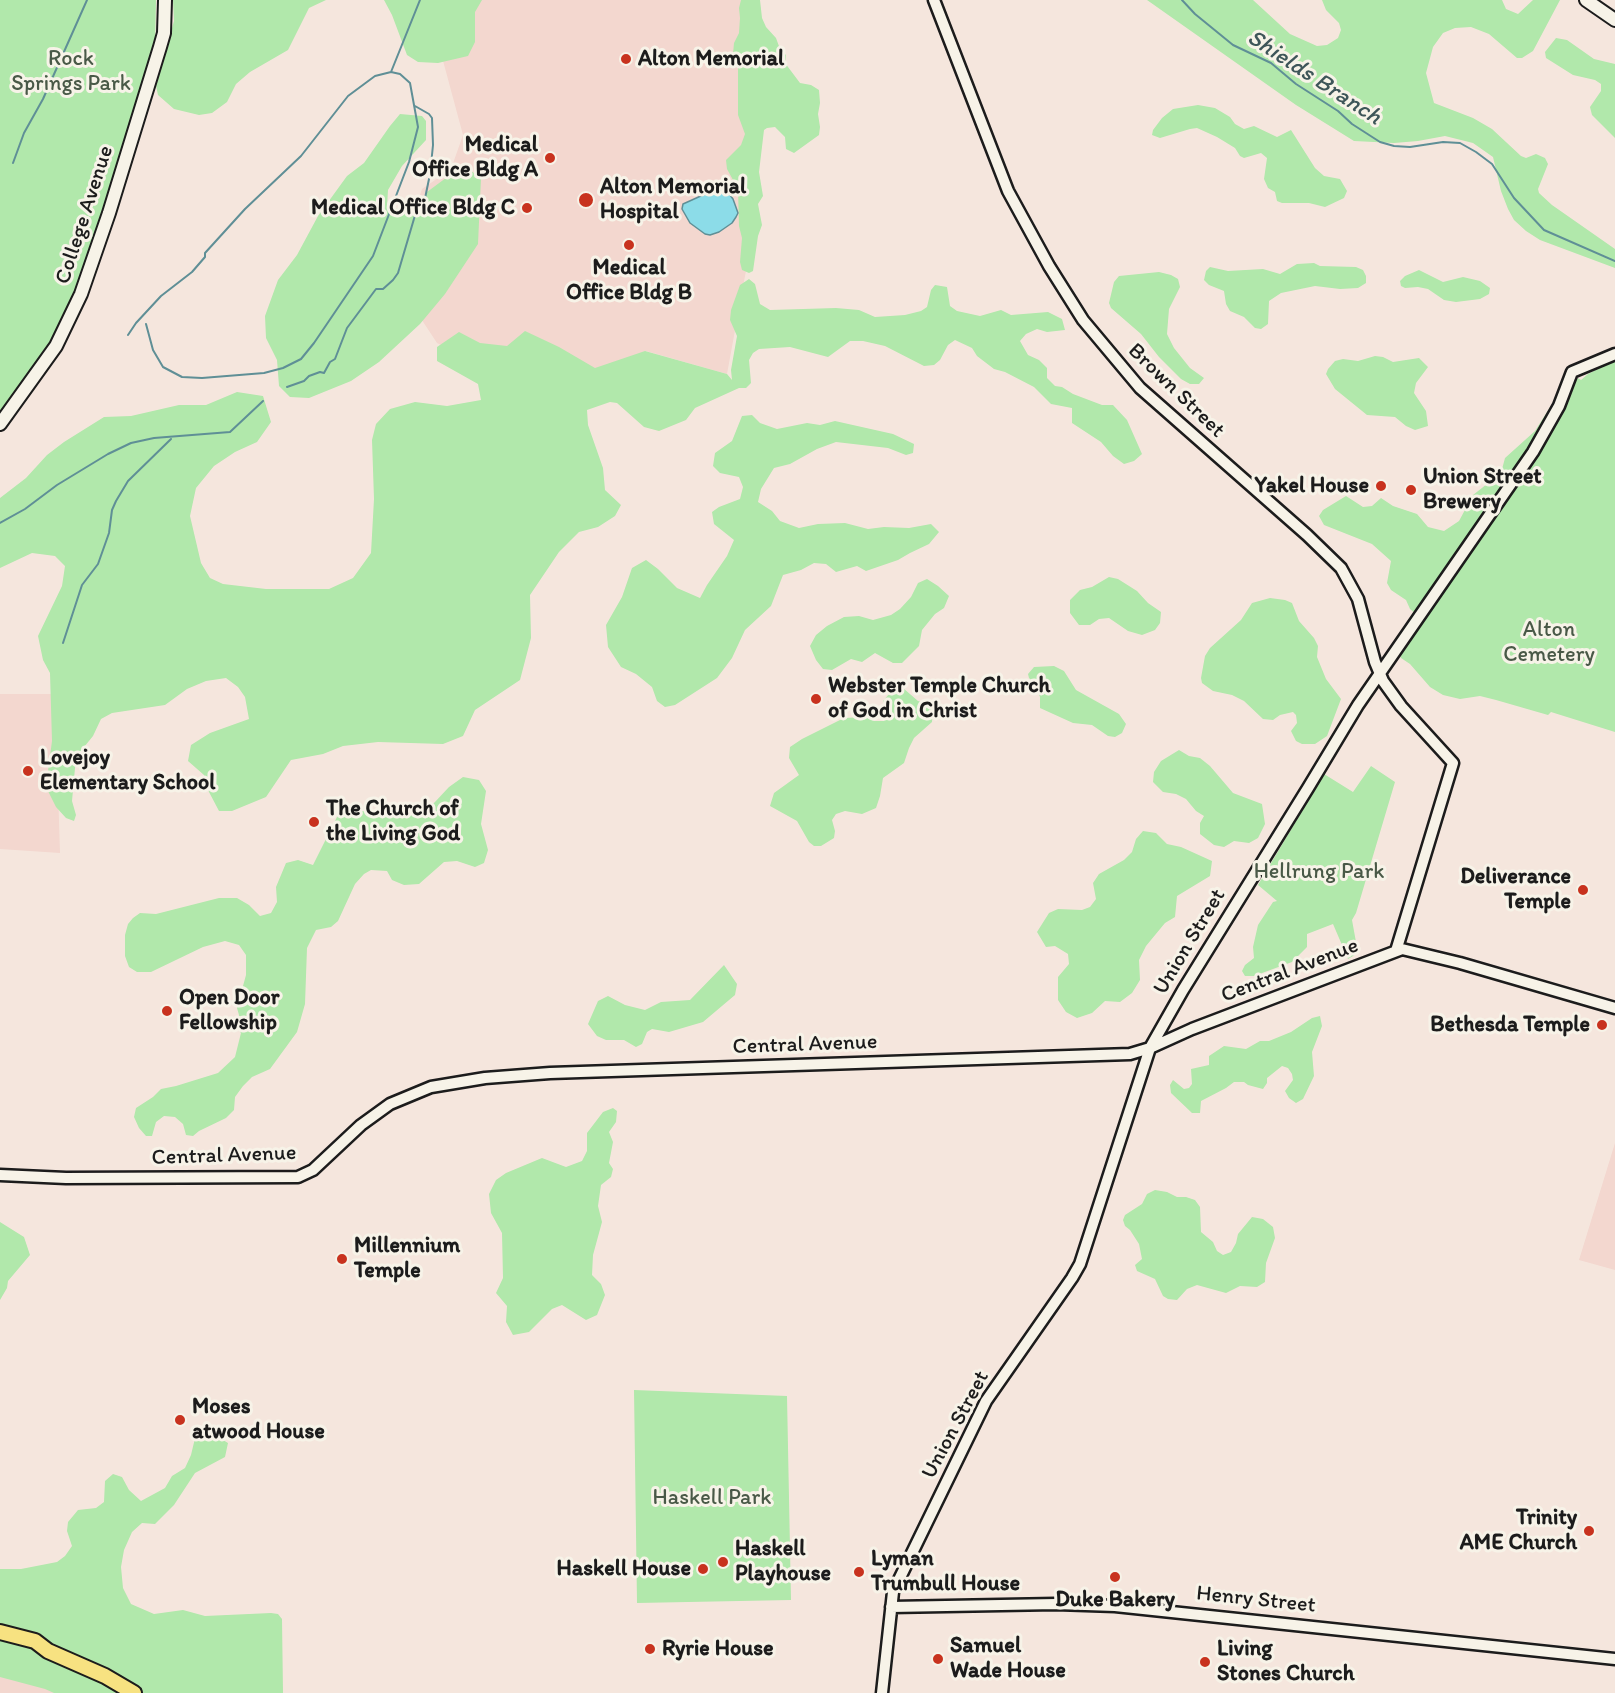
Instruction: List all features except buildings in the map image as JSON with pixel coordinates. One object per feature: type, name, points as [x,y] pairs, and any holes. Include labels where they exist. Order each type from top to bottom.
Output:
[{"type":"highway","points":[[0,1632],[34,1641],[48,1651],[105,1676],[134,1693]]},
{"type":"highway","points":[[0,1641],[48,1651]]},
{"type":"main road","name":"College Avenue","points":[[0,424],[56,346],[81,294],[106,224],[160,47],[164,33],[165,0]]},
{"type":"main road","points":[[1586,0],[1615,20]]},
{"type":"street","name":"Brown Street","points":[[934,0],[1008,191],[1070,300],[1114,359],[1140,388],[1341,567],[1358,599],[1379,673],[1388,690],[1454,763],[1396,951]]},
{"type":"street","name":"Union Street","points":[[882,1693],[893,1592],[986,1401],[1080,1264],[1150,1048],[1186,984],[1379,673],[1533,453],[1559,406],[1572,372],[1615,354]]},
{"type":"street","name":"Central Avenue","points":[[0,1175],[86,1178],[298,1177],[313,1170],[361,1125],[390,1104],[431,1087],[485,1078],[561,1072],[1137,1053],[1192,1029],[1396,951],[1412,950],[1615,1008]]},
{"type":"street","name":"Henry Street","points":[[891,1607],[1056,1604],[1124,1606],[1615,1659]]},
{"type":"shaded area","name":"Alton Memorial Hospital","points":[[457,0],[752,0],[752,238],[727,374],[646,351],[625,379],[477,363],[437,343],[393,276],[422,189],[451,169],[463,135],[442,57]]},
{"type":"shaded area","name":"Lovejoy Elementary School","points":[[0,694],[55,694],[60,853],[0,849]]},
{"type":"shaded area","points":[[1615,1143],[1615,1270],[1579,1260]]},
{"type":"shaded area","points":[[0,1669],[68,1693],[0,1693]]},
{"type":"green space","name":"Rock Springs Park","points":[[0,0],[156,0],[155,48],[80,282],[63,322],[37,364],[0,415]]},
{"type":"green space","points":[[173,0],[326,0],[309,8],[288,50],[250,72],[236,84],[227,102],[212,113],[199,115],[174,109],[158,95],[156,86],[174,21]]},
{"type":"green space","points":[[384,0],[482,0],[475,12],[475,42],[468,56],[438,63],[418,62],[407,55]]},
{"type":"green space","points":[[741,0],[760,0],[762,18],[786,55],[785,63],[800,83],[811,85],[819,90],[820,103],[819,135],[794,153],[786,149],[785,137],[775,127],[764,130],[759,172],[763,196],[758,204],[762,225],[758,236],[753,271],[749,273],[742,270],[740,262],[742,238],[739,226],[738,189],[727,169],[726,160],[741,145],[745,134],[738,115],[738,66],[733,54],[734,43],[739,33]]},
{"type":"green space","points":[[1147,0],[1253,0],[1290,34],[1317,46],[1327,45],[1338,38],[1341,30],[1339,23],[1326,10],[1322,0],[1502,0],[1506,9],[1518,14],[1533,0],[1560,0],[1533,51],[1522,58],[1517,58],[1489,34],[1471,27],[1455,28],[1443,33],[1433,47],[1426,73],[1434,103],[1473,118],[1492,129],[1521,156],[1526,158],[1536,154],[1545,158],[1548,164],[1538,189],[1539,193],[1552,205],[1615,249],[1615,268],[1540,240],[1526,231],[1514,220],[1508,209],[1493,157],[1473,143],[1445,136],[1394,143],[1354,141],[1296,105]]},
{"type":"green space","points":[[1556,38],[1567,40],[1594,59],[1615,64],[1615,138],[1592,115],[1590,107],[1601,91],[1601,84],[1595,80],[1573,75],[1546,58],[1545,52]]},
{"type":"green space","points":[[1198,105],[1215,108],[1244,129],[1254,126],[1277,137],[1291,130],[1315,168],[1324,176],[1340,179],[1347,191],[1344,198],[1325,207],[1309,203],[1282,203],[1277,201],[1275,192],[1268,188],[1264,179],[1267,158],[1261,153],[1244,158],[1235,148],[1197,128],[1160,138],[1152,135],[1162,118],[1173,109]]},
{"type":"green space","points":[[400,114],[422,116],[426,121],[426,140],[402,166],[388,190],[387,207],[415,210],[427,192],[454,172],[467,168],[481,178],[478,244],[445,294],[420,324],[379,362],[351,381],[309,398],[290,397],[279,386],[277,360],[266,338],[265,316],[278,280],[297,255],[318,216],[347,176],[364,163]]},
{"type":"green space","points":[[1314,263],[1320,266],[1356,267],[1363,270],[1366,283],[1358,288],[1340,289],[1315,286],[1281,293],[1269,301],[1268,324],[1261,329],[1255,328],[1244,317],[1230,311],[1226,304],[1224,291],[1209,285],[1204,280],[1206,271],[1210,267],[1228,271],[1263,269],[1280,274],[1297,264]]},
{"type":"green space","points":[[1419,270],[1443,282],[1463,277],[1480,281],[1490,288],[1489,294],[1480,299],[1456,302],[1444,300],[1428,289],[1401,286],[1400,281],[1405,276]]},
{"type":"green space","points":[[1159,272],[1178,279],[1180,287],[1169,309],[1167,334],[1174,348],[1190,368],[1204,378],[1199,384],[1190,384],[1181,379],[1159,357],[1141,334],[1111,308],[1109,303],[1114,282],[1119,276]]},
{"type":"green space","points":[[749,279],[755,284],[760,304],[770,310],[836,308],[859,310],[875,317],[905,315],[927,307],[931,290],[935,285],[947,287],[950,306],[957,311],[980,316],[1001,310],[1011,315],[1048,312],[1062,319],[1065,330],[1047,332],[1037,329],[1026,334],[1020,341],[1028,355],[1039,360],[1047,368],[1047,378],[1055,386],[1102,405],[1113,405],[1127,420],[1142,454],[1134,461],[1124,464],[1113,456],[1101,442],[1072,423],[1072,408],[1051,404],[1034,387],[994,369],[977,356],[972,348],[955,340],[948,345],[940,360],[934,365],[924,366],[885,346],[863,341],[850,341],[828,357],[790,347],[759,349],[749,360],[751,383],[746,388],[739,388],[695,408],[686,420],[659,431],[644,427],[617,403],[610,402],[587,410],[588,425],[603,468],[605,490],[621,505],[615,516],[598,527],[579,532],[559,552],[530,595],[531,638],[520,680],[475,710],[463,736],[443,744],[378,742],[343,746],[323,754],[291,760],[266,797],[232,811],[219,811],[209,792],[204,775],[188,761],[191,745],[210,733],[249,719],[245,697],[238,687],[226,678],[206,681],[187,689],[165,705],[112,713],[101,719],[93,736],[76,757],[72,801],[76,815],[74,821],[66,818],[56,807],[48,791],[52,741],[50,673],[43,660],[38,636],[62,586],[65,566],[55,556],[32,553],[0,568],[0,498],[26,478],[47,455],[64,442],[104,417],[131,416],[179,405],[206,405],[237,392],[263,396],[271,422],[257,442],[235,452],[214,466],[196,488],[190,516],[201,563],[210,578],[223,584],[266,589],[329,589],[353,578],[371,553],[374,499],[372,440],[376,424],[390,409],[415,402],[447,406],[481,400],[478,384],[437,361],[437,347],[459,332],[480,343],[507,346],[525,331],[595,368],[645,351],[727,374],[732,380],[731,370],[737,336],[730,320],[731,310],[740,285]]},
{"type":"green space","points":[[1375,356],[1393,362],[1419,358],[1428,367],[1416,383],[1414,393],[1426,411],[1428,426],[1415,430],[1395,417],[1367,415],[1335,389],[1326,374],[1335,361],[1343,359],[1358,361]]},
{"type":"green space","name":"Alton Cemetery","points":[[1615,360],[1615,732],[1551,712],[1548,715],[1480,696],[1460,699],[1443,695],[1430,687],[1410,664],[1401,658],[1399,653],[1422,619],[1410,609],[1406,600],[1391,590],[1387,583],[1391,561],[1372,544],[1324,525],[1319,516],[1323,510],[1346,496],[1363,507],[1372,506],[1381,498],[1393,506],[1417,514],[1428,527],[1444,531],[1459,521],[1473,495],[1501,473],[1505,458],[1535,431],[1559,393],[1578,378],[1581,380]]},
{"type":"green space","points":[[752,415],[760,423],[777,429],[807,423],[820,425],[835,421],[893,434],[914,444],[913,453],[906,455],[888,448],[836,442],[817,449],[790,464],[774,468],[761,489],[758,502],[772,511],[780,521],[799,528],[818,524],[845,523],[868,529],[909,528],[931,524],[939,532],[929,544],[898,560],[866,571],[857,566],[836,572],[826,564],[814,563],[801,570],[783,575],[771,606],[745,630],[732,658],[717,678],[675,705],[665,707],[657,701],[652,687],[636,674],[621,667],[608,647],[606,625],[622,597],[632,568],[646,560],[677,588],[700,598],[727,556],[734,540],[714,524],[712,512],[740,499],[743,487],[739,477],[720,473],[713,466],[715,453],[732,441],[742,416]]},
{"type":"green space","points":[[1109,577],[1118,579],[1137,591],[1161,612],[1160,623],[1155,630],[1142,635],[1128,631],[1109,618],[1099,619],[1090,625],[1079,625],[1070,613],[1070,600],[1080,590],[1092,587]]},
{"type":"green space","points":[[927,579],[949,596],[944,608],[935,614],[922,630],[919,646],[902,663],[893,663],[875,653],[862,662],[851,659],[832,670],[823,669],[810,646],[816,635],[844,617],[859,616],[873,620],[891,615],[911,597],[918,583]]},
{"type":"green space","points":[[1270,598],[1292,603],[1299,621],[1318,646],[1317,657],[1326,679],[1341,699],[1327,736],[1315,744],[1302,744],[1296,741],[1291,731],[1297,723],[1293,712],[1280,715],[1273,720],[1263,719],[1244,701],[1232,695],[1213,691],[1202,683],[1205,656],[1210,648],[1241,620],[1252,603]]},
{"type":"green space","points":[[1054,666],[1064,671],[1076,690],[1119,714],[1126,724],[1122,733],[1115,737],[1108,736],[1092,725],[1073,723],[1040,708],[1040,697],[1028,674],[1034,667]]},
{"type":"green space","points":[[903,688],[918,701],[933,705],[932,722],[914,738],[904,763],[883,778],[876,808],[862,814],[845,811],[836,814],[832,820],[834,838],[821,846],[814,846],[809,842],[797,821],[770,806],[774,793],[799,775],[789,758],[790,747],[844,718],[865,717],[874,721],[884,721],[889,714],[883,701],[889,694]]},
{"type":"green space","points":[[1179,750],[1189,756],[1200,758],[1233,793],[1262,804],[1265,824],[1258,838],[1249,843],[1234,841],[1224,847],[1214,845],[1200,834],[1200,823],[1204,816],[1196,811],[1186,799],[1176,794],[1163,792],[1153,782],[1154,772],[1161,761]]},
{"type":"green space","name":"Hellrung Park","points":[[1371,766],[1395,782],[1352,920],[1358,953],[1348,959],[1333,924],[1307,934],[1307,947],[1292,962],[1254,976],[1245,976],[1242,971],[1245,965],[1254,958],[1253,947],[1258,925],[1273,902],[1277,901],[1258,885],[1324,774],[1353,792]]},
{"type":"green space","points":[[463,777],[479,780],[486,791],[481,824],[488,850],[484,863],[475,867],[457,861],[444,862],[419,884],[404,885],[392,880],[387,871],[371,870],[364,874],[355,884],[338,921],[331,927],[316,930],[307,948],[305,1004],[297,1032],[270,1069],[252,1077],[243,1086],[235,1097],[234,1110],[226,1118],[193,1136],[186,1135],[183,1124],[175,1117],[164,1116],[156,1122],[152,1136],[146,1136],[134,1117],[136,1108],[161,1089],[218,1073],[235,1057],[241,1033],[237,1027],[239,1015],[237,1008],[246,975],[246,955],[239,945],[225,941],[203,947],[151,972],[137,972],[129,967],[125,956],[125,935],[128,924],[133,918],[140,913],[156,914],[219,898],[237,898],[249,905],[260,916],[271,913],[277,902],[276,887],[286,863],[298,860],[313,865],[338,815],[346,811],[379,811],[397,818],[434,803],[449,787]]},
{"type":"green space","points":[[1143,831],[1156,833],[1167,844],[1181,847],[1212,861],[1210,876],[1177,896],[1175,917],[1165,923],[1146,946],[1139,960],[1140,980],[1132,993],[1120,1002],[1105,1001],[1092,1013],[1077,1018],[1066,1012],[1058,1000],[1058,977],[1069,964],[1068,954],[1055,946],[1046,947],[1037,932],[1049,913],[1058,909],[1082,910],[1090,907],[1096,899],[1093,883],[1099,874],[1124,860],[1132,852],[1136,839]]},
{"type":"green space","points":[[724,965],[737,984],[735,995],[703,1022],[669,1032],[652,1029],[647,1032],[642,1044],[636,1047],[624,1040],[606,1040],[597,1036],[588,1024],[598,1001],[608,996],[625,1005],[645,1010],[661,1002],[690,1000]]},
{"type":"green space","points":[[1320,1016],[1322,1026],[1312,1052],[1314,1076],[1303,1099],[1296,1103],[1285,1091],[1293,1080],[1292,1074],[1288,1068],[1282,1066],[1267,1078],[1263,1089],[1244,1082],[1234,1082],[1201,1101],[1200,1113],[1192,1113],[1171,1093],[1170,1085],[1173,1080],[1184,1089],[1189,1088],[1192,1084],[1191,1069],[1209,1065],[1209,1056],[1224,1046],[1246,1049],[1260,1041],[1269,1041],[1291,1032],[1312,1018]]},
{"type":"green space","points":[[613,1108],[617,1111],[616,1122],[609,1132],[613,1142],[609,1163],[613,1169],[611,1177],[601,1185],[598,1206],[602,1222],[593,1255],[592,1275],[601,1284],[605,1295],[597,1315],[586,1320],[562,1305],[552,1309],[529,1332],[513,1335],[506,1322],[507,1306],[496,1293],[503,1278],[502,1233],[491,1213],[489,1194],[496,1180],[506,1173],[542,1158],[566,1167],[582,1161],[587,1151],[587,1133],[603,1112]]},
{"type":"green space","points":[[1155,1190],[1195,1200],[1200,1207],[1201,1232],[1223,1255],[1231,1252],[1238,1234],[1252,1217],[1263,1219],[1273,1227],[1275,1238],[1266,1263],[1265,1282],[1257,1287],[1240,1286],[1226,1293],[1197,1285],[1187,1289],[1177,1300],[1163,1296],[1155,1279],[1137,1271],[1135,1265],[1142,1259],[1139,1244],[1123,1220],[1125,1215],[1142,1204],[1147,1194]]},
{"type":"green space","points":[[0,1222],[24,1237],[30,1255],[8,1281],[0,1300]]},
{"type":"green space","name":"Haskell Park","points":[[634,1390],[787,1396],[791,1600],[637,1603]]},
{"type":"green space","points":[[205,1426],[213,1427],[218,1437],[228,1443],[225,1457],[195,1473],[174,1505],[155,1524],[142,1523],[132,1532],[124,1550],[121,1567],[123,1588],[131,1604],[154,1614],[183,1610],[205,1616],[278,1614],[282,1619],[283,1693],[54,1693],[0,1677],[0,1569],[21,1569],[57,1562],[65,1556],[72,1546],[67,1531],[68,1522],[78,1510],[96,1508],[104,1502],[105,1481],[113,1474],[122,1477],[129,1490],[141,1501],[165,1488],[172,1476],[185,1468],[196,1434]]},
{"type":"water","points":[[723,186],[733,199],[738,213],[732,223],[719,232],[705,234],[690,223],[682,209],[683,204]]},
{"type":"waterway","points":[[13,163],[24,133],[43,99],[87,0]]},
{"type":"waterway","points":[[391,72],[420,0]]},
{"type":"waterway","name":"Shields Branch","points":[[1182,0],[1195,14],[1233,45],[1271,63],[1296,84],[1380,142],[1410,147],[1443,142],[1460,143],[1476,152],[1492,164],[1514,198],[1544,230],[1615,261]]},
{"type":"waterway","points":[[128,335],[161,296],[192,272],[205,257],[205,253],[245,209],[301,156],[348,96],[375,76],[391,72],[400,74],[410,83],[418,127],[409,162],[373,256],[301,359],[283,368],[264,373],[202,378],[182,377],[163,367],[153,350],[146,324]]},
{"type":"waterway","points":[[415,106],[432,118],[431,165]]},
{"type":"waterway","points":[[287,387],[304,381],[309,376],[324,373],[330,362],[335,359],[347,328],[376,289],[383,289],[398,273],[416,212],[423,208],[429,179]]},
{"type":"waterway","points":[[0,523],[25,509],[57,485],[131,443],[154,438],[230,432],[263,401]]},
{"type":"waterway","points":[[63,643],[82,585],[98,564],[109,533],[112,510],[116,501],[128,481],[171,439]]},
{"type":"place","name":"Alton Memorial","points":[[626,59]]},
{"type":"place","name":"Medical Office Bldg A","points":[[550,158]]},
{"type":"place","name":"Alton Memorial Hospital","points":[[586,200]]},
{"type":"place","name":"Medical Office Bldg C","points":[[527,208]]},
{"type":"place","name":"Medical Office Bldg B","points":[[629,245]]},
{"type":"place","name":"Yakel House","points":[[1381,486]]},
{"type":"place","name":"Union Street Brewery","points":[[1411,490]]},
{"type":"place","name":"Webster Temple Church of God in Christ","points":[[816,699]]},
{"type":"place","name":"Lovejoy Elementary School","points":[[28,771]]},
{"type":"place","name":"The Church of the Living God","points":[[314,822]]},
{"type":"place","name":"Deliverance Temple","points":[[1583,890]]},
{"type":"place","name":"Open Door Fellowship","points":[[167,1011]]},
{"type":"place","name":"Bethesda Temple","points":[[1602,1025]]},
{"type":"place","name":"Millennium Temple","points":[[342,1259]]},
{"type":"place","name":"Moses atwood House","points":[[180,1420]]},
{"type":"place","name":"Trinity AME Church","points":[[1589,1531]]},
{"type":"place","name":"Haskell Playhouse","points":[[723,1562]]},
{"type":"place","name":"Haskell House","points":[[703,1569]]},
{"type":"place","name":"Lyman Trumbull House","points":[[859,1572]]},
{"type":"place","name":"Duke Bakery","points":[[1115,1577]]},
{"type":"place","name":"Ryrie House","points":[[650,1649]]},
{"type":"place","name":"Samuel Wade House","points":[[938,1659]]},
{"type":"place","name":"Living Stones Church","points":[[1205,1662]]}]
